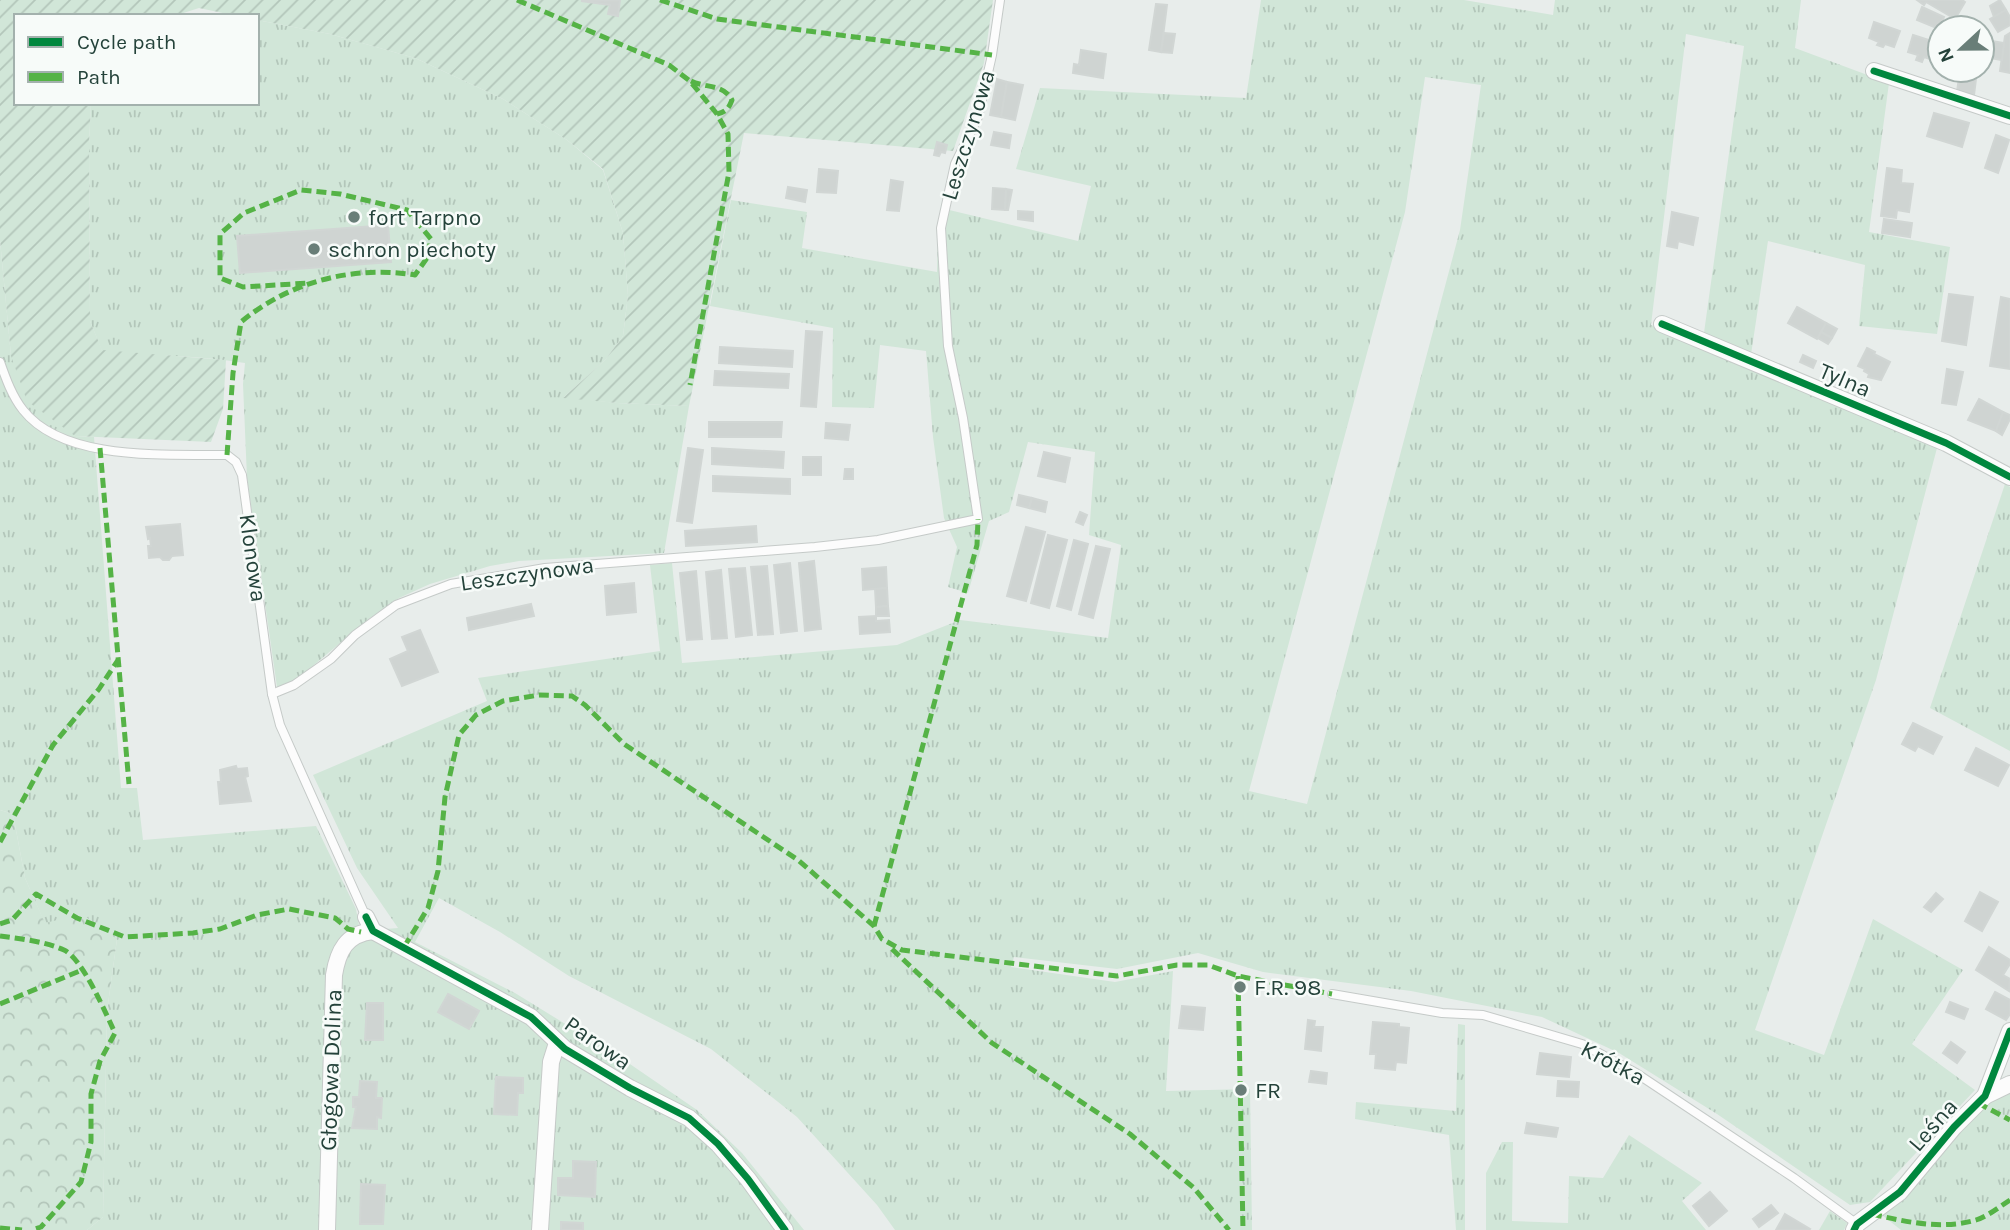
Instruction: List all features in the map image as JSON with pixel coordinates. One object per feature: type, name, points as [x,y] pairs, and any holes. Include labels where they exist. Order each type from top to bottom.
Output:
[{"type":"street","points":[[1874,71],[2010,116]]},
{"type":"street","name":"Tylna","points":[[1662,324],[1946,443],[2010,477]]},
{"type":"street","name":"Parowa","points":[[369,924],[531,1017],[544,1027],[557,1043],[630,1088],[690,1118],[719,1144],[785,1230]]},
{"type":"street","name":"Głogowa Dolina","points":[[327,1230],[334,975],[337,955],[346,943],[369,924]]},
{"type":"street","name":"Leśna","points":[[1855,1227],[1900,1192],[1954,1127],[1984,1096],[2010,1031]]},
{"type":"street","points":[[540,1230],[551,1062],[557,1043]]},
{"type":"street","points":[[1984,1096],[2010,1084]]},
{"type":"lane","name":"Leszczynowa","points":[[272,694],[293,685],[331,659],[355,635],[396,605],[451,584],[545,568],[878,540],[978,519],[963,418],[948,346],[941,228],[955,164],[978,117],[992,55],[1000,0]]},
{"type":"lane","name":"Klonowa","points":[[0,362],[9,387],[24,411],[44,430],[70,441],[130,454],[227,455],[236,462],[242,475],[272,694],[280,724],[369,924]]},
{"type":"lane","name":"Krótka","points":[[1332,994],[1441,1013],[1483,1015],[1582,1044],[1636,1073],[1794,1178],[1855,1227]]},
{"type":"green space","points":[[0,0],[993,0],[984,63],[953,151],[744,133],[689,406],[563,398],[605,360],[623,336],[628,295],[623,233],[603,169],[567,140],[503,99],[415,58],[330,34],[259,20],[259,14],[228,14],[199,8],[180,14],[14,14],[14,105],[91,105],[90,321],[102,350],[226,360],[223,409],[211,442],[75,436],[27,401],[11,356],[0,240]]},
{"type":"green space","points":[[1261,0],[1464,0],[1553,15],[1555,0],[1801,0],[1795,48],[1889,83],[1869,232],[1950,247],[1937,334],[1859,326],[1865,265],[1768,241],[1749,368],[1937,448],[1876,680],[1755,1030],[1824,1055],[1873,919],[1963,970],[1912,1044],[1975,1090],[1870,1202],[1850,1205],[1717,1114],[1619,1053],[1542,1017],[1411,991],[1263,972],[1198,953],[1117,969],[1014,957],[1011,967],[1115,982],[1173,971],[1166,1091],[1250,1089],[1252,1230],[895,1230],[877,1205],[797,1117],[711,1049],[569,976],[500,932],[439,898],[415,942],[515,993],[627,1062],[697,1110],[742,1153],[804,1230],[87,1230],[103,1217],[107,1011],[117,939],[45,924],[25,878],[13,814],[0,810],[0,240],[11,356],[75,436],[94,437],[121,788],[137,788],[143,840],[316,826],[356,909],[360,931],[398,928],[357,868],[313,775],[487,701],[478,678],[660,651],[650,565],[672,563],[682,663],[897,645],[960,620],[1108,638],[1121,545],[1089,535],[1095,452],[1028,442],[1009,512],[989,521],[968,593],[948,587],[957,547],[944,518],[933,437],[926,351],[880,345],[874,408],[832,407],[833,328],[710,306],[731,200],[807,212],[802,248],[937,272],[941,208],[1078,241],[1091,186],[1016,169],[1040,88],[1246,98]],"holes":[[[1686,34],[1744,46],[1702,347],[1651,325]],[[1425,77],[1481,85],[1460,230],[1307,804],[1249,791],[1405,212]]]},
{"type":"green space","name":"fort Tarpno","points":[[259,20],[330,34],[415,58],[503,99],[567,140],[603,170],[623,233],[628,295],[623,336],[605,360],[564,397],[617,403],[689,406],[664,553],[519,561],[490,566],[430,584],[399,598],[370,618],[296,680],[277,687],[247,478],[243,384],[245,363],[102,351],[90,321],[91,105],[259,105]]},
{"type":"green space","points":[[2005,484],[2010,487],[2010,751],[1930,708]]},
{"type":"green space","points":[[0,810],[13,814],[25,878],[45,923],[82,914],[117,939],[107,1011],[103,1217],[87,1230],[0,1230]]},
{"type":"green space","points":[[1458,1024],[1465,1025],[1465,1230],[1456,1230],[1449,1135],[1355,1119],[1356,1102],[1456,1111]]},
{"type":"green space","points":[[2010,1091],[2010,1230],[1901,1230],[1882,1215],[1989,1100]]},
{"type":"green space","points":[[1629,1135],[1702,1183],[1682,1201],[1706,1230],[1486,1230],[1486,1173],[1502,1142],[1513,1142],[1512,1221],[1568,1223],[1569,1176],[1603,1178]]},
{"type":"green space","points":[[1830,1211],[1847,1223],[1844,1230],[1819,1230]]},
{"type":"building","points":[[620,0],[618,16],[608,14],[610,5],[581,1]]},
{"type":"building","points":[[1917,0],[1965,2],[1958,14],[1946,14],[1926,2],[1924,5]]},
{"type":"building","points":[[2000,0],[2006,10],[1996,16],[1990,6]]},
{"type":"building","points":[[1156,4],[1167,5],[1161,52],[1149,50]]},
{"type":"building","points":[[1922,7],[1937,14],[1926,14],[1926,24],[1917,20]]},
{"type":"building","points":[[2006,10],[2010,25],[1998,32],[1996,16]]},
{"type":"building","points":[[1874,22],[1900,31],[1894,47],[1877,45],[1879,42],[1869,38]]},
{"type":"building","points":[[1164,33],[1175,34],[1172,53],[1161,52]]},
{"type":"building","points":[[2010,33],[2010,73],[2000,71],[2005,36]]},
{"type":"building","points":[[1913,35],[1926,39],[1926,58],[1922,62],[1916,60],[1918,55],[1908,52]]},
{"type":"building","points":[[1996,42],[2004,43],[2002,60],[1996,59]]},
{"type":"building","points":[[1081,50],[1106,54],[1103,78],[1073,73],[1074,64],[1079,65]]},
{"type":"building","points":[[997,79],[1007,82],[1001,117],[990,115]]},
{"type":"building","points":[[1007,82],[1023,85],[1015,120],[1001,117]]},
{"type":"building","points":[[1958,84],[1975,84],[1974,95],[1957,92]]},
{"type":"building","points":[[1934,113],[1969,123],[1962,147],[1927,136]]},
{"type":"building","points":[[994,132],[1011,135],[1009,148],[991,145]]},
{"type":"building","points":[[1996,135],[2009,140],[1998,173],[1985,168]]},
{"type":"building","points":[[937,142],[947,145],[945,153],[941,152],[939,156],[934,155]]},
{"type":"building","points":[[1887,168],[1902,170],[1901,183],[1913,184],[1909,212],[1897,210],[1896,218],[1881,216]]},
{"type":"building","points":[[819,169],[838,171],[836,193],[817,192]]},
{"type":"building","points":[[891,180],[903,182],[899,211],[887,210]]},
{"type":"building","points":[[788,187],[807,190],[805,202],[786,198]]},
{"type":"building","points":[[993,188],[1006,189],[1005,210],[992,209]]},
{"type":"building","points":[[1006,189],[1012,190],[1008,210],[1005,210]]},
{"type":"building","points":[[1018,211],[1033,212],[1033,221],[1018,219]]},
{"type":"building","points":[[1672,212],[1698,218],[1693,245],[1678,241],[1677,248],[1667,246]]},
{"type":"building","points":[[1884,219],[1912,223],[1910,237],[1882,233]]},
{"type":"building","name":"schron piechoty","points":[[388,225],[391,262],[240,273],[237,236]]},
{"type":"building","points":[[1949,294],[1973,297],[1966,345],[1942,341]]},
{"type":"building","points":[[2001,297],[2010,299],[2010,369],[1990,366]]},
{"type":"building","points":[[1797,307],[1826,323],[1817,339],[1788,323]]},
{"type":"building","points":[[1826,323],[1837,329],[1832,338],[1821,332]]},
{"type":"building","points":[[806,331],[822,332],[816,407],[801,406]]},
{"type":"building","points":[[1821,332],[1832,338],[1828,344],[1818,338]]},
{"type":"building","points":[[720,347],[793,351],[792,367],[719,363]]},
{"type":"building","points":[[1867,348],[1890,362],[1881,380],[1868,377],[1865,369],[1858,366]]},
{"type":"building","points":[[1803,355],[1816,361],[1813,368],[1800,362]]},
{"type":"building","points":[[1947,369],[1963,372],[1956,405],[1942,403]]},
{"type":"building","points":[[715,371],[789,374],[788,388],[714,385]]},
{"type":"building","points":[[1979,399],[2003,412],[1996,431],[1968,420]]},
{"type":"building","points":[[2003,412],[2010,415],[2010,419],[2002,435],[1996,431]]},
{"type":"building","points":[[709,422],[782,422],[781,437],[709,437]]},
{"type":"building","points":[[826,423],[850,425],[848,440],[825,438]]},
{"type":"building","points":[[688,448],[703,450],[692,523],[677,521]]},
{"type":"building","points":[[712,448],[784,452],[783,468],[712,464]]},
{"type":"building","points":[[1044,452],[1070,458],[1065,482],[1038,476]]},
{"type":"building","points":[[803,457],[821,457],[821,475],[803,475]]},
{"type":"building","points":[[845,469],[853,469],[853,479],[844,479]]},
{"type":"building","points":[[713,476],[790,479],[790,494],[713,491]]},
{"type":"building","points":[[1019,495],[1032,498],[1029,508],[1017,505]]},
{"type":"building","points":[[1032,498],[1047,502],[1045,512],[1029,508]]},
{"type":"building","points":[[1080,512],[1087,515],[1083,525],[1076,522]]},
{"type":"building","points":[[180,524],[183,555],[172,556],[169,560],[149,558],[148,546],[151,546],[146,527]]},
{"type":"building","points":[[756,526],[757,542],[686,546],[685,531]]},
{"type":"building","points":[[1026,527],[1045,532],[1026,601],[1007,596]]},
{"type":"building","points":[[1048,535],[1067,540],[1049,608],[1031,603]]},
{"type":"building","points":[[1074,540],[1088,544],[1071,610],[1057,606]]},
{"type":"building","points":[[1096,546],[1110,549],[1093,618],[1079,614]]},
{"type":"building","points":[[814,561],[821,629],[805,631],[799,563]]},
{"type":"building","points":[[790,563],[797,631],[781,633],[774,565]]},
{"type":"building","points":[[767,566],[773,634],[758,635],[751,567]]},
{"type":"building","points":[[886,567],[887,588],[863,590],[862,569]]},
{"type":"building","points":[[745,568],[752,635],[736,637],[729,569]]},
{"type":"building","points":[[721,570],[727,638],[712,639],[706,572]]},
{"type":"building","points":[[696,571],[702,639],[687,640],[680,573]]},
{"type":"building","points":[[634,583],[636,612],[607,615],[605,586]]},
{"type":"building","points":[[887,588],[888,606],[876,607],[875,589]]},
{"type":"building","points":[[531,604],[534,616],[469,630],[467,618]]},
{"type":"building","points":[[888,606],[889,616],[876,616],[876,607]]},
{"type":"building","points":[[876,616],[876,621],[889,620],[890,632],[860,634],[859,617]]},
{"type":"building","points":[[420,630],[438,672],[402,686],[390,659],[408,651],[402,637]]},
{"type":"building","points":[[1913,723],[1942,737],[1933,754],[1918,746],[1915,751],[1902,744]]},
{"type":"building","points":[[1976,748],[2009,765],[1998,786],[1965,770]]},
{"type":"building","points":[[236,766],[237,769],[247,768],[248,776],[245,777],[251,801],[220,804],[220,770]]},
{"type":"building","points":[[1980,892],[1998,902],[1982,931],[1965,921]]},
{"type":"building","points":[[1936,893],[1943,899],[1931,912],[1924,907]]},
{"type":"building","points":[[1989,947],[2010,960],[2003,975],[2010,979],[2009,991],[1976,970]]},
{"type":"building","points":[[1995,992],[2010,1000],[2010,1014],[2006,1020],[1986,1009]]},
{"type":"building","points":[[448,994],[479,1011],[469,1029],[438,1012]]},
{"type":"building","points":[[1950,1002],[1968,1009],[1964,1019],[1946,1012]]},
{"type":"building","points":[[367,1003],[383,1003],[383,1040],[365,1040]]},
{"type":"building","points":[[1182,1006],[1205,1008],[1203,1030],[1179,1028]]},
{"type":"building","points":[[1308,1020],[1315,1021],[1314,1027],[1323,1027],[1321,1051],[1305,1049]]},
{"type":"building","points":[[1373,1022],[1399,1024],[1399,1027],[1409,1028],[1406,1063],[1396,1062],[1395,1070],[1375,1068],[1376,1054],[1370,1054]]},
{"type":"building","points":[[1951,1042],[1965,1052],[1957,1063],[1943,1053]]},
{"type":"building","points":[[1540,1053],[1571,1057],[1569,1077],[1537,1074]]},
{"type":"building","points":[[1311,1071],[1327,1073],[1326,1084],[1309,1082]]},
{"type":"building","points":[[496,1077],[523,1078],[523,1093],[518,1093],[517,1115],[494,1114]]},
{"type":"building","points":[[360,1081],[377,1082],[376,1098],[382,1098],[381,1118],[377,1117],[377,1129],[352,1128],[356,1107],[353,1107],[353,1097],[359,1097]]},
{"type":"building","points":[[1558,1081],[1579,1082],[1578,1097],[1557,1096]]},
{"type":"building","points":[[1527,1123],[1558,1128],[1556,1137],[1525,1133]]},
{"type":"building","points":[[573,1161],[596,1162],[595,1197],[558,1195],[558,1178],[573,1178]]},
{"type":"building","points":[[361,1184],[385,1185],[383,1224],[360,1224]]},
{"type":"building","points":[[1710,1192],[1727,1211],[1709,1226],[1693,1206]]},
{"type":"building","points":[[1771,1205],[1778,1213],[1759,1227],[1753,1219]]},
{"type":"building","points":[[1785,1214],[1810,1229],[1776,1230]]},
{"type":"building","points":[[561,1222],[583,1223],[583,1230],[561,1230]]},
{"type":"marked path","points":[[517,0],[669,65],[690,81],[717,114],[728,134],[729,172],[690,385]]},
{"type":"marked path","points":[[660,0],[717,19],[992,55]]},
{"type":"marked path","points":[[691,81],[719,89],[729,95],[732,100],[730,105],[717,114]]},
{"type":"marked path","points":[[227,455],[233,373],[241,322],[280,296],[323,280],[368,272],[415,275],[427,258],[431,239],[407,210],[340,194],[301,190],[244,213],[220,234],[220,278],[243,287],[309,283]]},
{"type":"marked path","points":[[100,448],[129,784]]},
{"type":"marked path","points":[[874,926],[977,545],[978,519]]},
{"type":"marked path","points":[[0,842],[53,745],[99,689],[118,660]]},
{"type":"marked path","points":[[404,947],[428,908],[438,871],[445,797],[459,735],[476,715],[503,701],[539,695],[572,696],[585,705],[624,744],[798,860],[874,926],[882,939],[902,950],[1117,976],[1177,965],[1208,965],[1238,976],[1332,994]]},
{"type":"marked path","points":[[0,924],[12,920],[36,894],[77,918],[125,937],[220,929],[257,915],[289,909],[335,918],[348,929],[361,932]]},
{"type":"marked path","points":[[0,936],[49,944],[71,955],[93,988],[115,1033],[100,1061],[91,1094],[91,1142],[81,1182],[41,1227],[32,1230]]},
{"type":"marked path","points":[[892,949],[992,1043],[1130,1134],[1194,1188],[1229,1230]]},
{"type":"marked path","points":[[0,1004],[82,970]]},
{"type":"marked path","points":[[1238,976],[1243,1230]]},
{"type":"marked path","points":[[1978,1103],[2010,1120]]},
{"type":"marked path","points":[[1872,1214],[1937,1225],[1963,1223],[1989,1214],[2010,1200]]},
{"type":"marked path","points":[[0,1228],[22,1230]]},
{"type":"cycle path","points":[[1874,71],[2010,116]]},
{"type":"cycle path","points":[[1662,324],[1946,443],[2010,477]]},
{"type":"cycle path","points":[[366,917],[373,931],[531,1017],[565,1049],[630,1088],[689,1118],[718,1144],[748,1179],[785,1230]]},
{"type":"cycle path","points":[[1854,1230],[1857,1224],[1900,1192],[1954,1127],[1985,1096],[2010,1031]]},
{"type":"place","name":"fort Tarpno","points":[[354,217]]},
{"type":"place","name":"schron piechoty","points":[[314,249]]},
{"type":"place","name":"F.R. 98","points":[[1240,987]]},
{"type":"place","name":"FR","points":[[1241,1090]]}]
